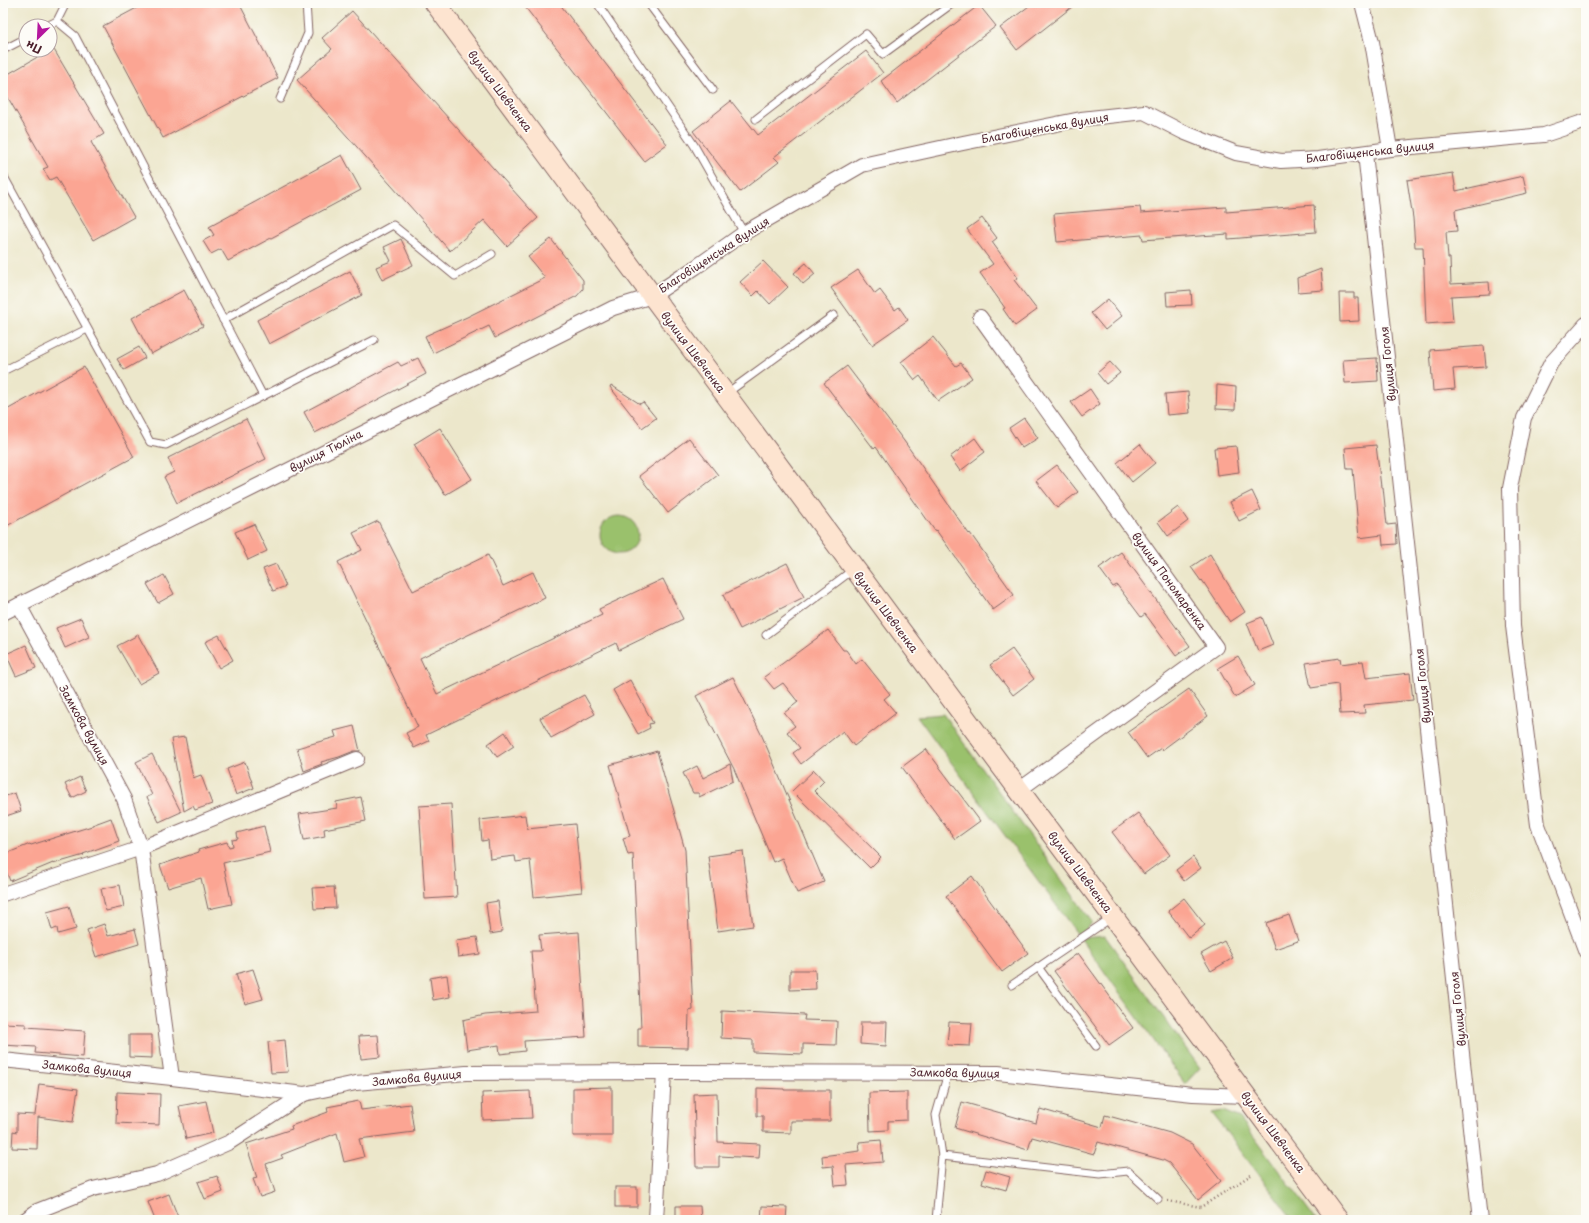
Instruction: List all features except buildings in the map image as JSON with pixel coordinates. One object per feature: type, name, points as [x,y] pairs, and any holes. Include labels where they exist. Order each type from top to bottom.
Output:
[{"type":"main road","name":"вулиця Шевченка","points":[[434,3],[1338,1220]]},
{"type":"street","points":[[1362,3],[1372,42],[1390,149]]},
{"type":"street","name":"Благовіщенська вулиця","points":[[652,296],[696,267],[744,232],[862,165],[1081,119],[1144,112],[1183,132],[1236,153],[1281,161],[1365,153],[1390,149],[1544,135],[1586,121]]},
{"type":"street","name":"вулиця Гоголя","points":[[1365,153],[1480,1220]]},
{"type":"street","name":"вулиця Тюліна","points":[[3,613],[613,308],[652,296]]},
{"type":"street","name":"вулиця Пономаренка","points":[[980,317],[1216,647],[1019,790]]},
{"type":"street","points":[[1586,324],[1552,364],[1524,418],[1510,488],[1513,626],[1538,825],[1586,952]]},
{"type":"street","name":"Замкова вулиця","points":[[18,605],[124,799],[141,848],[172,1078]]},
{"type":"street","points":[[3,894],[141,848],[357,758]]},
{"type":"street","name":"Замкова вулиця","points":[[3,1060],[304,1094],[356,1082],[466,1073],[664,1072],[998,1073],[1193,1094],[1246,1096]]},
{"type":"street","points":[[656,1220],[664,1072]]},
{"type":"street","points":[[25,1220],[37,1211],[93,1189],[157,1174],[230,1142],[304,1094]]},
{"type":"lane","points":[[58,18],[66,3]]},
{"type":"lane","points":[[280,99],[308,33],[306,3]]},
{"type":"lane","points":[[597,3],[694,145],[744,232]]},
{"type":"lane","points":[[648,3],[714,90]]},
{"type":"lane","points":[[756,119],[866,34],[883,54],[953,3]]},
{"type":"lane","points":[[58,21],[75,36],[262,396]]},
{"type":"lane","points":[[3,50],[18,42]]},
{"type":"lane","points":[[3,175],[150,442],[166,445],[374,340]]},
{"type":"lane","points":[[223,320],[393,225],[455,276],[492,254]]},
{"type":"lane","points":[[725,394],[834,315]]},
{"type":"lane","points":[[3,371],[87,328]]},
{"type":"lane","points":[[766,635],[854,569]]},
{"type":"lane","points":[[1012,985],[1113,916]]},
{"type":"lane","points":[[1038,967],[1096,1046]]},
{"type":"lane","points":[[936,1220],[942,1156],[936,1115],[948,1073]]},
{"type":"lane","points":[[942,1156],[1100,1174],[1128,1170],[1158,1199]]},
{"type":"path","points":[[1158,1199],[1201,1206],[1252,1175]]},
{"type":"green space","points":[[619,516],[632,522],[638,535],[632,548],[619,554],[606,548],[600,535],[606,522]]},
{"type":"green space","points":[[943,714],[1092,922],[1081,938],[1105,936],[1200,1068],[1185,1084],[1081,939],[917,716]]},
{"type":"green space","points":[[1223,1111],[1240,1118],[1316,1220],[1293,1220],[1212,1113]]}]
